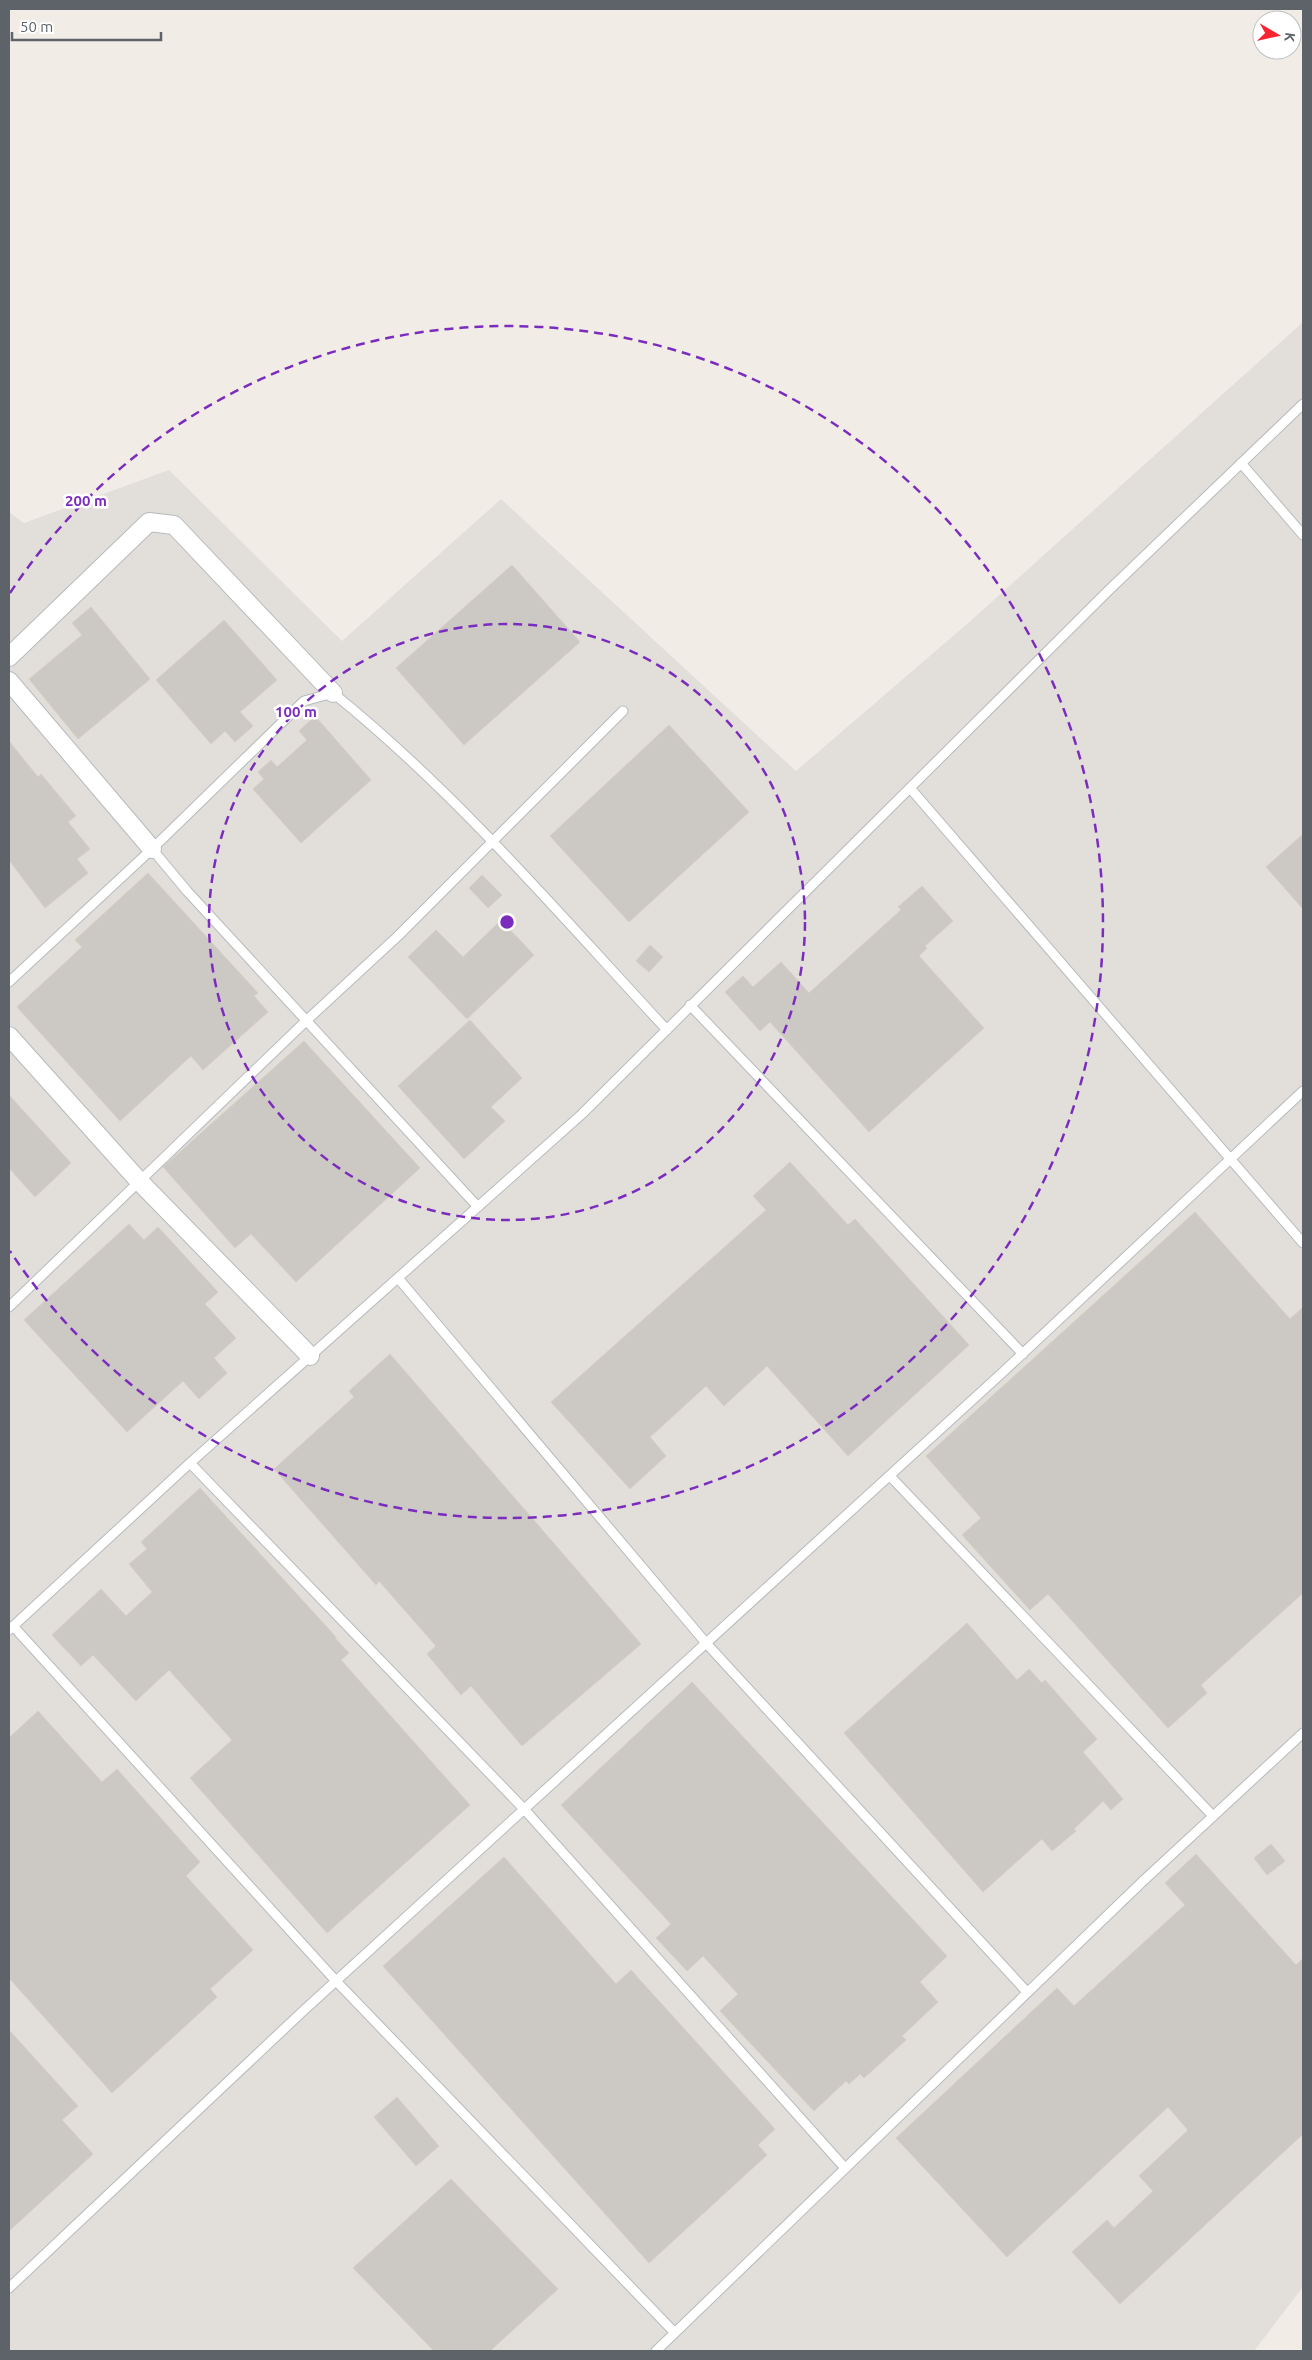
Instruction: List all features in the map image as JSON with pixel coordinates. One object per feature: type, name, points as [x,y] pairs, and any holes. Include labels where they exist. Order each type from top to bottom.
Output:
[{"type":"street","points":[[9,657],[148,522],[174,525],[333,693]]},
{"type":"street","points":[[9,681],[152,848]]},
{"type":"street","points":[[9,1036],[139,1181],[310,1356]]},
{"type":"lane","points":[[675,2334],[336,1981],[11,1628],[190,1463],[582,1114],[1108,592],[1303,404]]},
{"type":"lane","points":[[1241,464],[1303,535]]},
{"type":"lane","points":[[9,982],[152,848],[304,701],[333,693],[376,727],[492,841],[667,1030]]},
{"type":"lane","points":[[9,1307],[307,1020],[398,936],[623,711]]},
{"type":"lane","points":[[910,788],[1303,1244]]},
{"type":"lane","points":[[152,848],[187,891],[478,1207]]},
{"type":"lane","points":[[690,1005],[1023,1354]]},
{"type":"lane","points":[[9,2288],[336,1981],[1023,1354],[1303,1091]]},
{"type":"lane","points":[[398,1278],[706,1643],[1027,1992]]},
{"type":"lane","points":[[190,1463],[524,1810],[845,2168]]},
{"type":"lane","points":[[890,1476],[1213,1816]]},
{"type":"lane","points":[[656,2351],[1027,1992],[1303,1733]]},
{"type":"shaded area","points":[[1303,322],[1303,2287],[1254,2351],[9,2351],[9,512],[24,523],[169,470],[342,641],[501,499],[796,771],[967,624]]},
{"type":"building","points":[[512,565],[580,642],[464,745],[396,668]]},
{"type":"building","points":[[91,607],[150,679],[78,739],[29,679],[82,635],[72,623]]},
{"type":"building","points":[[224,620],[277,680],[240,712],[253,726],[235,742],[225,731],[211,744],[156,680]]},
{"type":"building","points":[[315,716],[371,780],[301,843],[253,789],[264,779],[258,772],[271,760],[277,767],[307,740],[299,731]]},
{"type":"building","points":[[669,725],[749,812],[629,922],[550,836]]},
{"type":"building","points":[[9,741],[38,777],[41,774],[76,816],[68,822],[90,849],[77,859],[88,873],[45,908],[9,860]]},
{"type":"building","points":[[1303,834],[1303,909],[1266,867]]},
{"type":"building","points":[[148,873],[258,993],[254,996],[268,1012],[203,1070],[191,1056],[120,1121],[17,1007],[82,947],[75,940]]},
{"type":"building","points":[[482,875],[502,895],[488,908],[469,888]]},
{"type":"building","points":[[922,886],[953,921],[925,946],[927,948],[919,956],[984,1028],[869,1132],[770,1022],[760,1031],[725,992],[743,976],[753,987],[781,962],[809,993],[901,910],[898,907]]},
{"type":"building","points":[[501,920],[534,955],[467,1019],[408,957],[436,930],[463,957]]},
{"type":"building","points":[[650,945],[663,957],[649,972],[636,961]]},
{"type":"building","points":[[470,1020],[522,1078],[491,1107],[505,1121],[464,1159],[398,1086]]},
{"type":"building","points":[[304,1041],[420,1168],[296,1282],[251,1234],[235,1248],[163,1167]]},
{"type":"building","points":[[9,1095],[71,1163],[35,1197],[9,1168]]},
{"type":"building","points":[[790,1162],[848,1225],[855,1219],[969,1345],[848,1456],[767,1366],[724,1406],[706,1386],[650,1437],[666,1456],[630,1489],[551,1402],[766,1210],[753,1196]]},
{"type":"building","points":[[1195,1212],[1290,1319],[1303,1307],[1303,1593],[1201,1685],[1207,1693],[1168,1728],[1048,1594],[1030,1610],[962,1535],[981,1518],[926,1456]]},
{"type":"building","points":[[129,1224],[144,1240],[158,1227],[218,1292],[205,1304],[236,1338],[214,1358],[227,1373],[199,1399],[183,1381],[127,1432],[24,1320]]},
{"type":"building","points":[[390,1354],[641,1644],[522,1746],[471,1686],[461,1695],[427,1654],[436,1646],[379,1581],[376,1585],[274,1469],[354,1397],[349,1391]]},
{"type":"building","points":[[200,1488],[336,1637],[349,1653],[341,1660],[470,1805],[327,1933],[190,1778],[232,1740],[169,1670],[136,1701],[93,1655],[81,1666],[52,1635],[101,1589],[126,1616],[152,1592],[129,1564],[147,1549],[141,1542]]},
{"type":"building","points":[[967,1623],[1017,1680],[1029,1669],[1042,1683],[1045,1680],[1097,1739],[1083,1752],[1123,1799],[1111,1810],[1103,1801],[1074,1829],[1076,1831],[1052,1851],[1042,1839],[983,1892],[844,1733]]},
{"type":"building","points":[[692,1682],[947,1956],[920,1982],[938,2002],[902,2036],[906,2040],[864,2078],[860,2074],[849,2084],[846,2081],[814,2111],[720,2011],[738,1994],[703,1956],[687,1971],[656,1938],[671,1924],[561,1805]]},
{"type":"building","points":[[38,1711],[102,1782],[117,1769],[200,1862],[186,1876],[253,1950],[210,1989],[217,1997],[112,2093],[9,1978],[9,1738]]},
{"type":"building","points":[[1271,1844],[1285,1861],[1267,1875],[1254,1858]]},
{"type":"building","points":[[1196,1854],[1296,1965],[1303,1958],[1303,2134],[1120,2304],[1072,2252],[1107,2220],[1114,2228],[1153,2191],[1139,2176],[1188,2130],[1168,2107],[1007,2257],[896,2138],[1057,1988],[1074,2006],[1185,1905],[1165,1883]]},
{"type":"building","points":[[504,1857],[616,1984],[631,1970],[775,2129],[758,2145],[767,2155],[649,2263],[383,1966]]},
{"type":"building","points":[[9,2030],[78,2106],[62,2120],[93,2154],[9,2231]]},
{"type":"building","points":[[397,2097],[439,2146],[416,2166],[374,2117]]},
{"type":"building","points":[[451,2179],[558,2289],[490,2351],[434,2351],[353,2268]]}]
